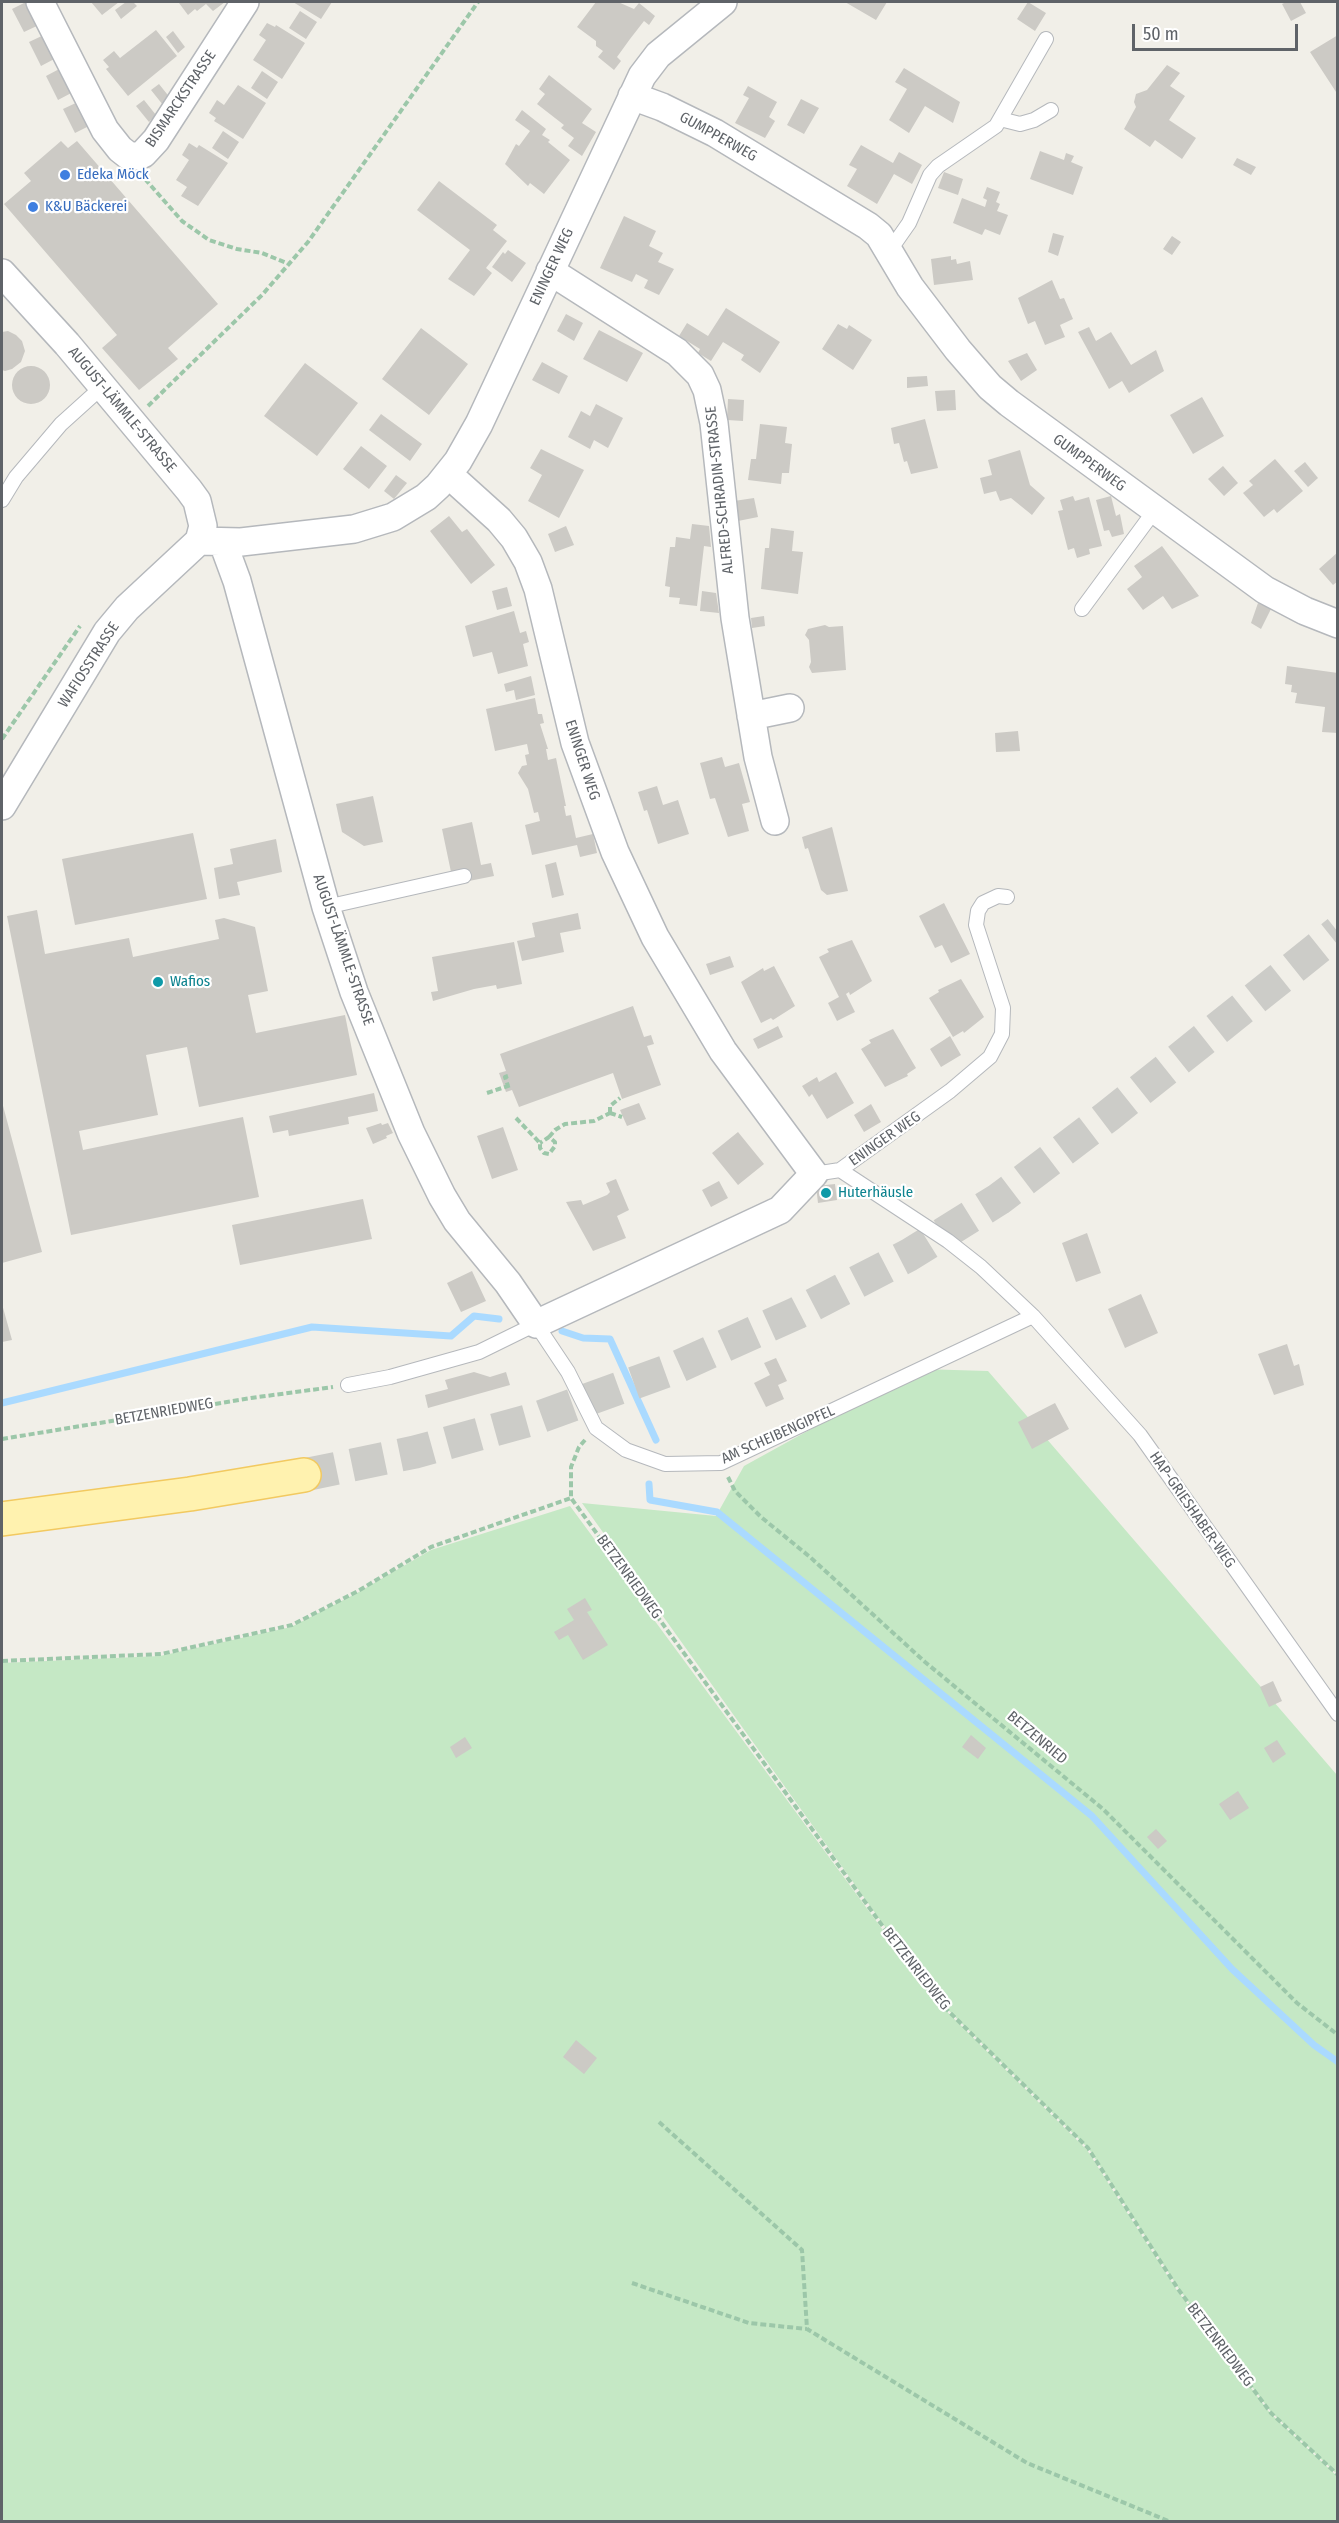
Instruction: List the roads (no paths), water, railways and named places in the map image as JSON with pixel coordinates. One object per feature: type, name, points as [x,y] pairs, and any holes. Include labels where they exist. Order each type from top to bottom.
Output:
[{"type":"main road","points":[[2,1519],[190,1494],[304,1475]]},
{"type":"street","name":"BISMARCKSTRASSE","points":[[40,2],[105,130],[120,149],[129,156],[143,154],[156,140],[245,2]]},
{"type":"street","name":"ENINGER WEG","points":[[723,2],[658,54],[649,64],[479,424],[458,462],[448,474],[499,520],[514,538],[528,562],[538,589],[575,743],[615,852],[655,937],[723,1051],[827,1172]]},
{"type":"street","name":"GUMPPERWEG","points":[[632,96],[662,107],[715,133],[856,217],[879,236],[910,287],[958,350],[990,387],[1026,417],[1265,590],[1305,611],[1338,624]]},
{"type":"street","name":"ALFRED-SCHRADIN-STRASSE","points":[[550,271],[677,352],[700,375],[707,390],[714,423],[728,568],[751,716],[758,757],[775,821]]},
{"type":"street","name":"AUGUST-LÄMMLE-STRASSE","points":[[2,273],[67,344],[197,501],[203,526],[237,581],[326,907],[354,992],[428,1169],[457,1221],[508,1283],[536,1324]]},
{"type":"street","points":[[211,542],[354,529],[373,524],[408,509],[426,497],[448,474]]},
{"type":"street","name":"WAFIOSSTRASSE","points":[[2,806],[107,632],[127,608],[211,542]]},
{"type":"street","points":[[751,716],[790,708]]},
{"type":"street","points":[[536,1324],[780,1210],[827,1172]]},
{"type":"lane","points":[[887,249],[895,243],[909,223],[930,175],[938,166],[990,131],[1000,119],[1046,39]]},
{"type":"lane","points":[[1000,119],[1020,124],[1034,120],[1051,110]]},
{"type":"lane","points":[[2,500],[9,478],[102,387]]},
{"type":"lane","points":[[1082,609],[1155,510]]},
{"type":"lane","points":[[326,907],[464,876]]},
{"type":"lane","name":"ENINGER WEG","points":[[827,1172],[941,1098],[990,1057],[1002,1034],[1003,1008],[976,925],[978,911],[983,903],[998,896],[1007,897]]},
{"type":"lane","name":"HAP-GRIESHABER-WEG","points":[[827,1172],[948,1241],[981,1267],[1033,1316],[1140,1435],[1338,1714]]},
{"type":"lane","name":"AM SCHEIBENGIPFEL","points":[[536,1324],[568,1372],[596,1428],[626,1450],[665,1464],[721,1463],[1033,1316]]},
{"type":"lane","points":[[348,1385],[390,1377],[479,1352],[536,1324]]},
{"type":"waterway","points":[[2,1403],[312,1327],[451,1336],[474,1316],[499,1319]]},
{"type":"waterway","points":[[562,1331],[583,1338],[610,1339],[656,1440]]},
{"type":"waterway","points":[[649,1484],[650,1500],[717,1512],[1092,1816],[1232,1969],[1314,2045],[1338,2062]]},
{"type":"tunnel","points":[[304,1475],[415,1452],[534,1419],[675,1368],[797,1313],[909,1255],[999,1199],[1108,1116],[1338,932]]},
{"type":"place","name":"Edeka Möck","points":[[65,175]]},
{"type":"place","name":"K&U Bäckerei","points":[[33,207]]},
{"type":"place","name":"Wafios","points":[[158,982]]},
{"type":"place","name":"Huterhäusle","points":[[826,1193]]}]
